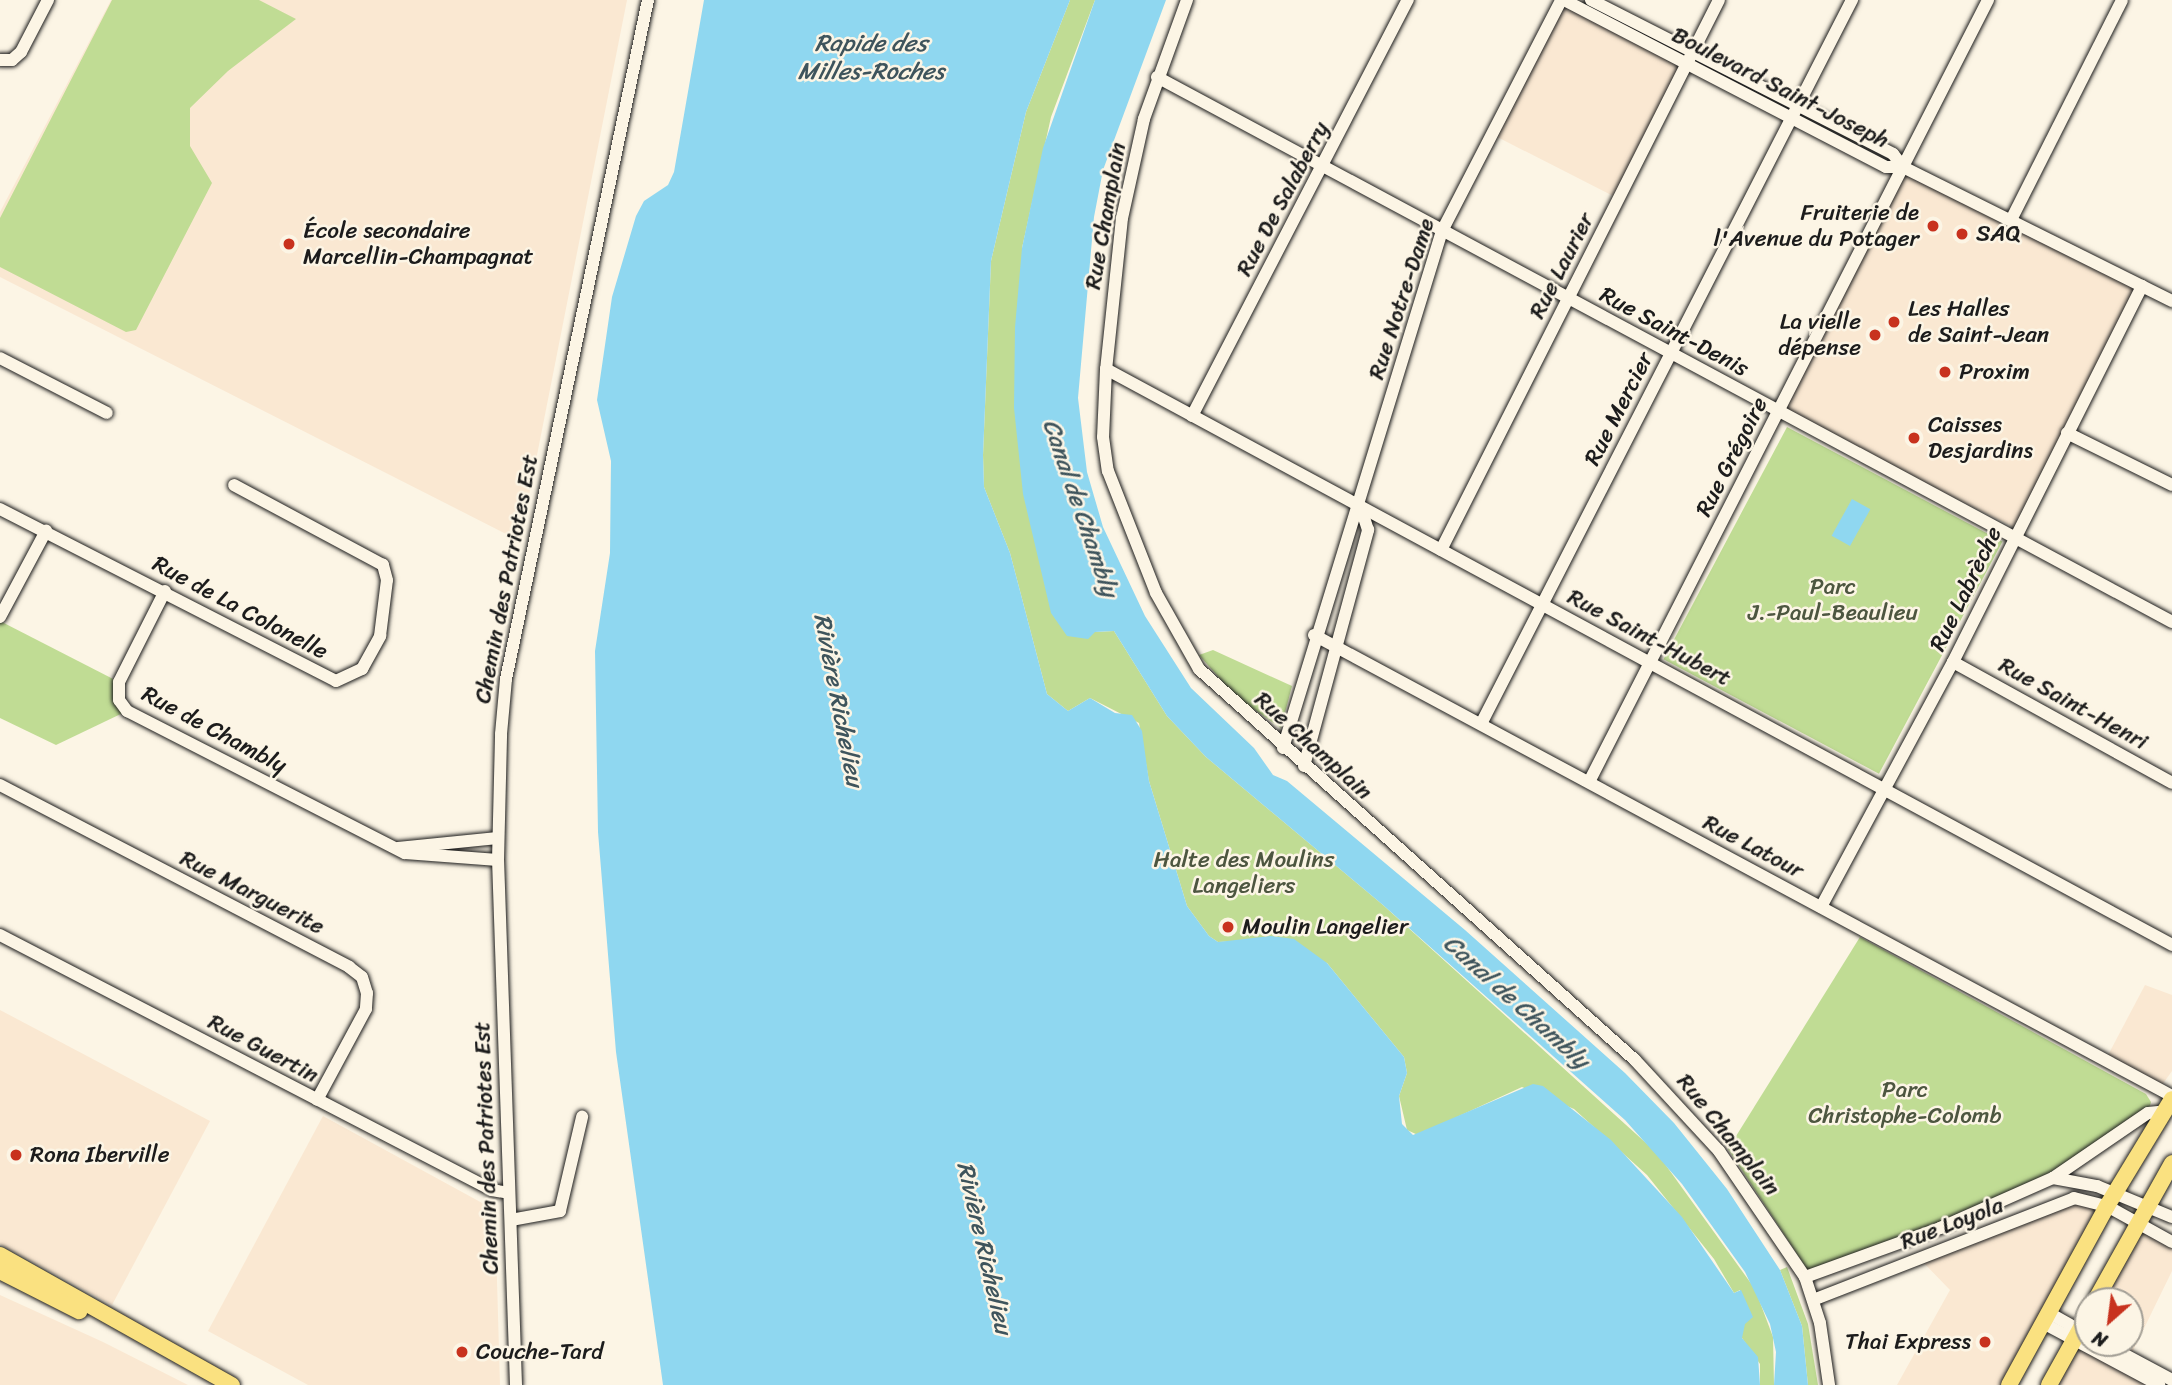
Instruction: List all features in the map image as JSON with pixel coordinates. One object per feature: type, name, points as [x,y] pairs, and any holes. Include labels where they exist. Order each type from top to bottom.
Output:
[{"type":"main road","points":[[2009,1385],[2111,1199],[2170,1102]]},
{"type":"main road","points":[[2103,1287],[2172,1163]]},
{"type":"main road","points":[[0,1255],[232,1385]]},
{"type":"main road","points":[[0,1271],[173,1354]]},
{"type":"main road","points":[[2049,1385],[2074,1346]]},
{"type":"street","points":[[0,60],[12,60],[21,52],[48,0]]},
{"type":"street","name":"Chemin des Patriotes Est","points":[[516,1385],[498,860],[506,679],[648,0]]},
{"type":"street","name":"Rue Champlain","points":[[1187,0],[1157,78],[1122,218],[1106,369],[1103,437],[1108,471],[1156,593],[1199,669],[1283,748],[1524,959],[1676,1101],[1754,1197],[1805,1277],[1813,1300],[1829,1385]]},
{"type":"street","name":"Rue De Salaberry","points":[[1192,416],[1324,167],[1408,0]]},
{"type":"street","name":"Boulevard Saint-Joseph","points":[[1563,0],[1798,105],[1893,154],[1903,167]]},
{"type":"street","name":"Rue Notre-Dame","points":[[1283,748],[1314,635],[1349,523],[1360,506],[1442,231],[1563,0]]},
{"type":"street","name":"Boulevard Saint-Joseph","points":[[1591,0],[1792,118],[1886,167],[1903,167],[2172,301]]},
{"type":"street","name":"Rue Laurier","points":[[1441,550],[1719,0]]},
{"type":"street","name":"Rue Mercier","points":[[1481,724],[1852,0]]},
{"type":"street","name":"Rue Grégoire","points":[[1589,782],[1988,0]]},
{"type":"street","points":[[2011,220],[2122,0]]},
{"type":"street","name":"Rue Saint-Denis","points":[[1157,78],[1778,412],[2016,536],[2172,622]]},
{"type":"street","name":"Rue Labrèche","points":[[1821,907],[1887,789],[1953,662],[2142,286]]},
{"type":"street","points":[[0,358],[107,413]]},
{"type":"street","name":"Rue Saint-Hubert","points":[[1106,369],[2172,945]]},
{"type":"street","points":[[2067,433],[2172,485]]},
{"type":"street","name":"Rue de La Colonelle","points":[[0,509],[165,591],[336,681],[362,669],[380,636],[387,580],[383,565],[234,485]]},
{"type":"street","name":"Rue Notre-Dame","points":[[1304,766],[1334,645],[1368,530],[1360,506]]},
{"type":"street","points":[[0,617],[46,531]]},
{"type":"street","name":"Rue de Chambly","points":[[165,591],[119,682],[120,700],[127,710],[398,848],[432,859],[498,860]]},
{"type":"street","name":"Rue Latour","points":[[1314,635],[1821,907],[2170,1102]]},
{"type":"street","name":"Rue Saint-Henri","points":[[1953,662],[2172,783]]},
{"type":"street","name":"Rue Marguerite","points":[[0,785],[349,967],[362,977],[368,993],[366,1009],[317,1100]]},
{"type":"street","points":[[398,848],[498,838]]},
{"type":"street","name":"Rue Guertin","points":[[0,935],[492,1190],[509,1193]]},
{"type":"street","name":"Rue Loyola","points":[[1805,1277],[1940,1228],[2053,1178],[2148,1113],[2170,1102]]},
{"type":"street","points":[[510,1220],[560,1211],[582,1117]]},
{"type":"street","points":[[2053,1178],[2111,1199],[2148,1204],[2172,1217]]},
{"type":"street","name":"Rue Loyola","points":[[1813,1300],[2074,1198],[2111,1199]]},
{"type":"street","points":[[2111,1199],[2137,1224],[2172,1241]]},
{"type":"street","points":[[1940,1228],[1947,1249]]},
{"type":"street","points":[[2046,1318],[2074,1332]]},
{"type":"street","points":[[2115,1357],[2159,1385]]},
{"type":"street","points":[[2129,1357],[2172,1380]]},
{"type":"shaded area","name":"École secondaire Marcellin-Champagnat","points":[[111,0],[627,0],[520,541],[0,277],[0,212]]},
{"type":"shaded area","points":[[1561,0],[1687,64],[1618,199],[1492,135]]},
{"type":"shaded area","points":[[1903,167],[2143,284],[2022,531],[1782,414]]},
{"type":"shaded area","points":[[2145,985],[2172,995],[2172,1071],[2162,1085],[2107,1057]]},
{"type":"shaded area","points":[[0,1010],[210,1121],[112,1305],[0,1244]]},
{"type":"shaded area","points":[[323,1116],[495,1210],[500,1385],[308,1385],[208,1331]]},
{"type":"shaded area","points":[[2074,1198],[2107,1206],[2009,1385],[1897,1385],[1950,1290],[1920,1259]]},
{"type":"shaded area","points":[[2137,1224],[2172,1242],[2172,1271],[2144,1328],[2144,1287],[2103,1287]]},
{"type":"shaded area","points":[[0,1295],[103,1342],[188,1385],[0,1385]]},
{"type":"shaded area","points":[[2074,1342],[2074,1357],[2107,1357],[2160,1385],[2049,1385]]},
{"type":"green space","points":[[112,0],[259,0],[296,19],[228,71],[190,108],[190,146],[212,183],[136,330],[126,332],[0,267],[0,218]]},
{"type":"green space","name":"Halte des Moulins Langeliers","points":[[1070,0],[1095,0],[1051,117],[1022,248],[1095,632],[1114,631],[1167,716],[1206,757],[1383,905],[1657,1153],[1755,1289],[1773,1337],[1774,1385],[1760,1385],[1760,1364],[1742,1338],[1740,1290],[1734,1293],[1714,1259],[1647,1175],[1574,1109],[1522,1087],[1418,1135],[1407,1130],[1399,1096],[1407,1073],[1404,1057],[1327,963],[1239,941],[1218,942],[1209,936],[1187,906],[1149,781],[1139,723],[1090,698],[1068,711],[1047,694],[1010,553],[984,487],[983,455],[991,261],[1026,112]]},
{"type":"green space","name":"Parc J.-Paul-Beaulieu","points":[[1787,427],[2002,542],[1879,774],[1664,659]]},
{"type":"green space","points":[[0,621],[119,682],[127,711],[56,745],[0,718]]},
{"type":"green space","points":[[1213,650],[1292,686],[1281,728],[1236,697],[1199,655]]},
{"type":"green space","name":"Parc Christophe-Colomb","points":[[1860,937],[2146,1094],[2151,1102],[2148,1113],[2054,1172],[2003,1198],[1809,1272],[1728,1149]]},
{"type":"green space","points":[[1787,1267],[1808,1324],[1818,1385],[1808,1385],[1802,1326],[1780,1270]]},
{"type":"water","points":[[704,0],[1070,0],[1026,112],[991,261],[983,455],[984,487],[1010,553],[1047,694],[1068,711],[1090,698],[1115,713],[1132,715],[1142,731],[1149,781],[1187,906],[1209,936],[1218,942],[1271,936],[1294,939],[1327,963],[1404,1057],[1407,1073],[1399,1096],[1402,1124],[1413,1135],[1533,1084],[1543,1086],[1611,1140],[1682,1217],[1734,1293],[1741,1290],[1753,1317],[1745,1324],[1742,1338],[1758,1357],[1760,1385],[663,1385],[616,1052],[598,832],[595,651],[610,553],[611,461],[597,400],[612,297],[636,216],[644,201],[668,185],[674,172]]},
{"type":"water","name":"Canal de Chambly","points":[[1095,0],[1166,0],[1103,170],[1094,217],[1078,398],[1087,472],[1103,527],[1145,616],[1191,688],[1254,748],[1273,775],[1287,781],[1465,930],[1625,1073],[1674,1123],[1727,1189],[1780,1270],[1802,1326],[1808,1385],[1774,1385],[1776,1352],[1770,1324],[1745,1272],[1682,1184],[1625,1120],[1383,905],[1206,757],[1167,716],[1114,631],[1095,632],[1088,639],[1067,636],[1051,613],[1023,494],[1014,408],[1015,327],[1022,248],[1043,148]]},
{"type":"water","points":[[1852,499],[1870,509],[1850,546],[1832,536]]},
{"type":"place","name":"Fruiterie de l'Avenue du Potager","points":[[1933,226]]},
{"type":"place","name":"SAQ","points":[[1962,234]]},
{"type":"place","name":"École secondaire Marcellin-Champagnat","points":[[289,244]]},
{"type":"place","name":"Les Halles de Saint-Jean","points":[[1894,322]]},
{"type":"place","name":"La vielle dépense","points":[[1875,335]]},
{"type":"place","name":"Proxim","points":[[1945,372]]},
{"type":"place","name":"Caisses Desjardins","points":[[1914,438]]},
{"type":"place","name":"Moulin Langelier","points":[[1228,927]]},
{"type":"place","name":"Rona Iberville","points":[[16,1155]]},
{"type":"place","name":"Thai Express","points":[[1985,1342]]},
{"type":"place","name":"Couche-Tard","points":[[462,1352]]},
{"type":"water label","name":"Rapide des Milles-Roches","points":[[871,58]]},
{"type":"water label","name":"Rivière Richelieu","points":[[838,700]]},
{"type":"water label","name":"Rivière Richelieu","points":[[984,1248]]}]
